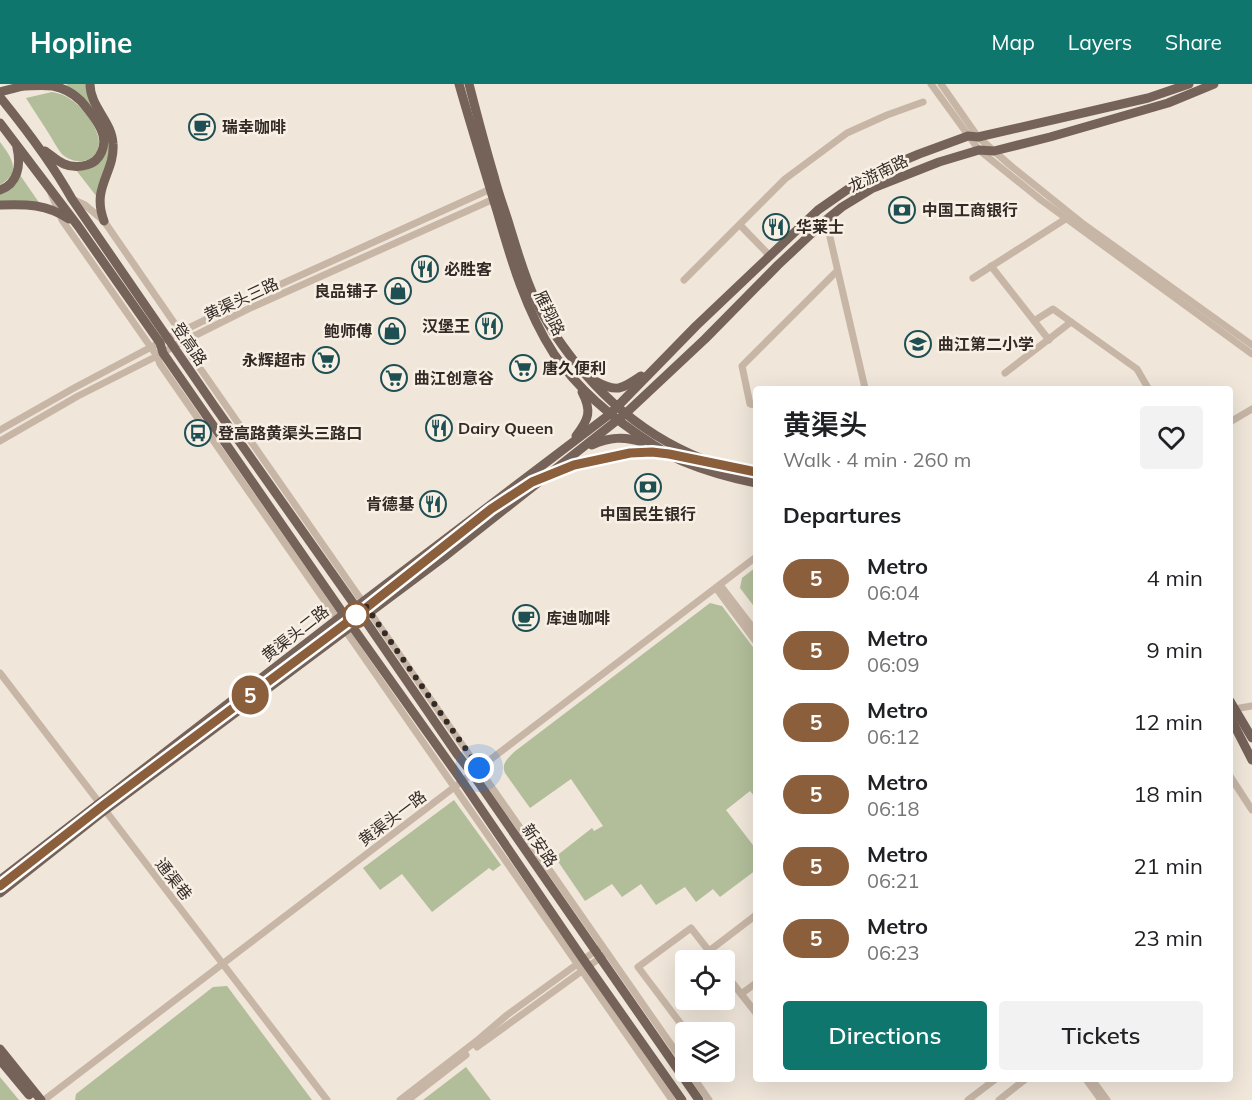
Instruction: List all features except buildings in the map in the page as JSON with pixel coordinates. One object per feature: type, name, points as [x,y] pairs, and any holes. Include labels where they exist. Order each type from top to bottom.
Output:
[{"type":"main road","points":[[90,84],[92,99],[109,127],[113,142],[112,155],[99,206],[104,222]]},
{"type":"main road","name":"雁翔路","points":[[459,84],[521,263],[535,299],[556,336],[617,414],[690,454],[717,465],[753,474]]},
{"type":"main road","name":"雁翔路","points":[[469,84],[511,258],[529,304],[548,343],[563,366],[574,379],[670,455],[729,477],[753,482]]},
{"type":"main road","name":"龙游南路","points":[[617,414],[653,368],[818,210],[854,185],[898,162],[973,137],[1148,98],[1189,84]]},
{"type":"main road","name":"龙游南路","points":[[617,414],[705,339],[825,220],[873,188],[939,162],[979,150],[994,151],[1168,104],[1214,84]]},
{"type":"main road","points":[[0,92],[25,85],[60,88],[68,92],[82,102],[103,134],[104,145],[100,156],[84,166],[64,164],[37,145]]},
{"type":"main road","name":"登高路","points":[[0,97],[62,181],[167,342]]},
{"type":"main road","name":"登高路","points":[[2,126],[167,342],[360,604]]},
{"type":"main road","points":[[0,190],[9,185],[16,175],[19,158],[15,143]]},
{"type":"main road","points":[[0,205],[29,204],[45,207],[57,211],[78,226]]},
{"type":"main road","name":"登高路","points":[[167,342],[160,354],[341,617]]},
{"type":"main road","points":[[588,377],[607,387],[620,389],[653,368]]},
{"type":"main road","points":[[569,445],[586,423],[588,413],[587,402],[574,379]]},
{"type":"main road","name":"黄渠头二路","points":[[0,894],[102,807],[341,617],[569,445],[617,414]]},
{"type":"main road","name":"黄渠头二路","points":[[0,880],[349,629],[579,451],[617,414]]},
{"type":"main road","points":[[579,451],[603,440],[621,437],[658,447]]},
{"type":"main road","name":"新安路","points":[[360,604],[451,745],[475,771],[601,952],[699,1100]]},
{"type":"main road","name":"新安路","points":[[341,617],[583,964],[682,1100]]},
{"type":"main road","points":[[1233,713],[1252,738]]},
{"type":"main road","points":[[1233,715],[1252,760]]},
{"type":"main road","points":[[0,1049],[43,1100]]},
{"type":"main road","points":[[0,1060],[33,1100]]},
{"type":"street","points":[[931,84],[973,137],[994,151],[1082,223],[1252,345]]},
{"type":"street","points":[[941,84],[979,150],[1027,189],[1252,354]]},
{"type":"street","points":[[684,280],[785,179],[847,133],[922,102]]},
{"type":"street","points":[[0,441],[78,396],[160,354],[151,347],[68,230],[47,186]]},
{"type":"street","name":"黄渠头三路","points":[[167,342],[180,333],[244,301],[495,193]]},
{"type":"street","name":"黄渠头三路","points":[[0,430],[151,347],[186,340],[495,193]]},
{"type":"street","points":[[72,199],[85,205],[104,222],[186,340],[188,351],[360,604]]},
{"type":"street","points":[[973,278],[1066,218]]},
{"type":"street","points":[[825,220],[865,386]]},
{"type":"street","points":[[740,225],[770,256]]},
{"type":"street","points":[[991,266],[1049,340]]},
{"type":"street","points":[[753,404],[750,404],[742,366],[837,271]]},
{"type":"street","points":[[1034,321],[1053,309],[1137,369],[1147,386]]},
{"type":"street","points":[[1005,373],[1071,322]]},
{"type":"street","points":[[1233,420],[1252,409]]},
{"type":"street","name":"黄渠头一路","points":[[43,1100],[753,559]]},
{"type":"street","points":[[718,587],[753,628]]},
{"type":"street","points":[[718,587],[753,638]]},
{"type":"street","name":"通渠巷","points":[[0,673],[327,1100]]},
{"type":"street","points":[[1233,710],[1252,706]]},
{"type":"street","points":[[1233,781],[1252,810]]},
{"type":"street","points":[[710,950],[753,917]]},
{"type":"street","points":[[679,1022],[638,967],[691,928],[708,950]]},
{"type":"street","points":[[400,1100],[507,1015],[601,952],[674,1049]]},
{"type":"street","points":[[408,1100],[583,964]]},
{"type":"street","points":[[583,964],[672,1100]]},
{"type":"street","points":[[741,994],[753,985]]},
{"type":"street","points":[[735,986],[753,1009]]},
{"type":"street","points":[[697,1082],[710,1100]]},
{"type":"street","points":[[968,1100],[992,1082]]},
{"type":"street","points":[[999,1100],[1007,1097],[1023,1082]]},
{"type":"street","points":[[1088,1082],[1101,1100]]},
{"type":"street","points":[[1094,1082],[1107,1100]]},
{"type":"green space","points":[[87,84],[105,125],[111,149],[97,197],[76,170],[86,170],[108,140],[64,86]]},
{"type":"green space","points":[[52,92],[73,101],[94,126],[99,143],[98,150],[90,159],[72,160],[61,153],[26,98]]},
{"type":"green space","points":[[0,142],[11,159],[13,170],[7,180],[0,185]]},
{"type":"green space","points":[[20,175],[40,204],[0,202],[0,194]]},
{"type":"green space","points":[[753,569],[753,605],[740,588],[742,578]]},
{"type":"green space","points":[[710,603],[722,606],[753,647],[753,794],[750,791],[726,810],[753,845],[753,872],[720,897],[713,889],[696,902],[685,887],[656,905],[641,884],[622,897],[612,884],[585,901],[555,857],[592,828],[594,831],[603,826],[571,779],[530,808],[504,770],[507,759]]},
{"type":"green space","points":[[454,800],[501,865],[493,871],[489,868],[432,912],[402,874],[380,890],[363,868]]},
{"type":"green space","points":[[227,986],[312,1100],[75,1100],[76,1094],[213,987]]},
{"type":"green space","points":[[466,1067],[491,1100],[423,1100]]},
{"type":"green space","points":[[0,1077],[19,1100],[0,1100]]},
{"type":"metro line","name":"5","points":[[0,886],[105,804],[357,615],[491,509],[532,482],[574,465],[630,453],[669,454],[753,471]]},
{"type":"place","name":"瑞幸咖啡","points":[[202,127]]},
{"type":"place","name":"中国工商银行","points":[[902,210]]},
{"type":"place","name":"华莱士","points":[[776,227]]},
{"type":"place","name":"必胜客","points":[[425,269]]},
{"type":"place","name":"良品铺子","points":[[398,291]]},
{"type":"place","name":"汉堡王","points":[[489,326]]},
{"type":"place","name":"鲍师傅","points":[[392,331]]},
{"type":"place","name":"曲江第二小学","points":[[918,344]]},
{"type":"place","name":"永辉超市","points":[[326,360]]},
{"type":"place","name":"唐久便利","points":[[523,368]]},
{"type":"place","name":"曲江创意谷","points":[[394,378]]},
{"type":"place","name":"Dairy Queen","points":[[439,428]]},
{"type":"place","name":"登高路黄渠头三路口","points":[[198,433]]},
{"type":"place","name":"中国民生银行","points":[[648,487]]},
{"type":"place","name":"肯德基","points":[[433,504]]},
{"type":"place","name":"库迪咖啡","points":[[526,618]]},
{"type":"route","points":[[356,615],[357,607],[363,602],[479,768]]}]
